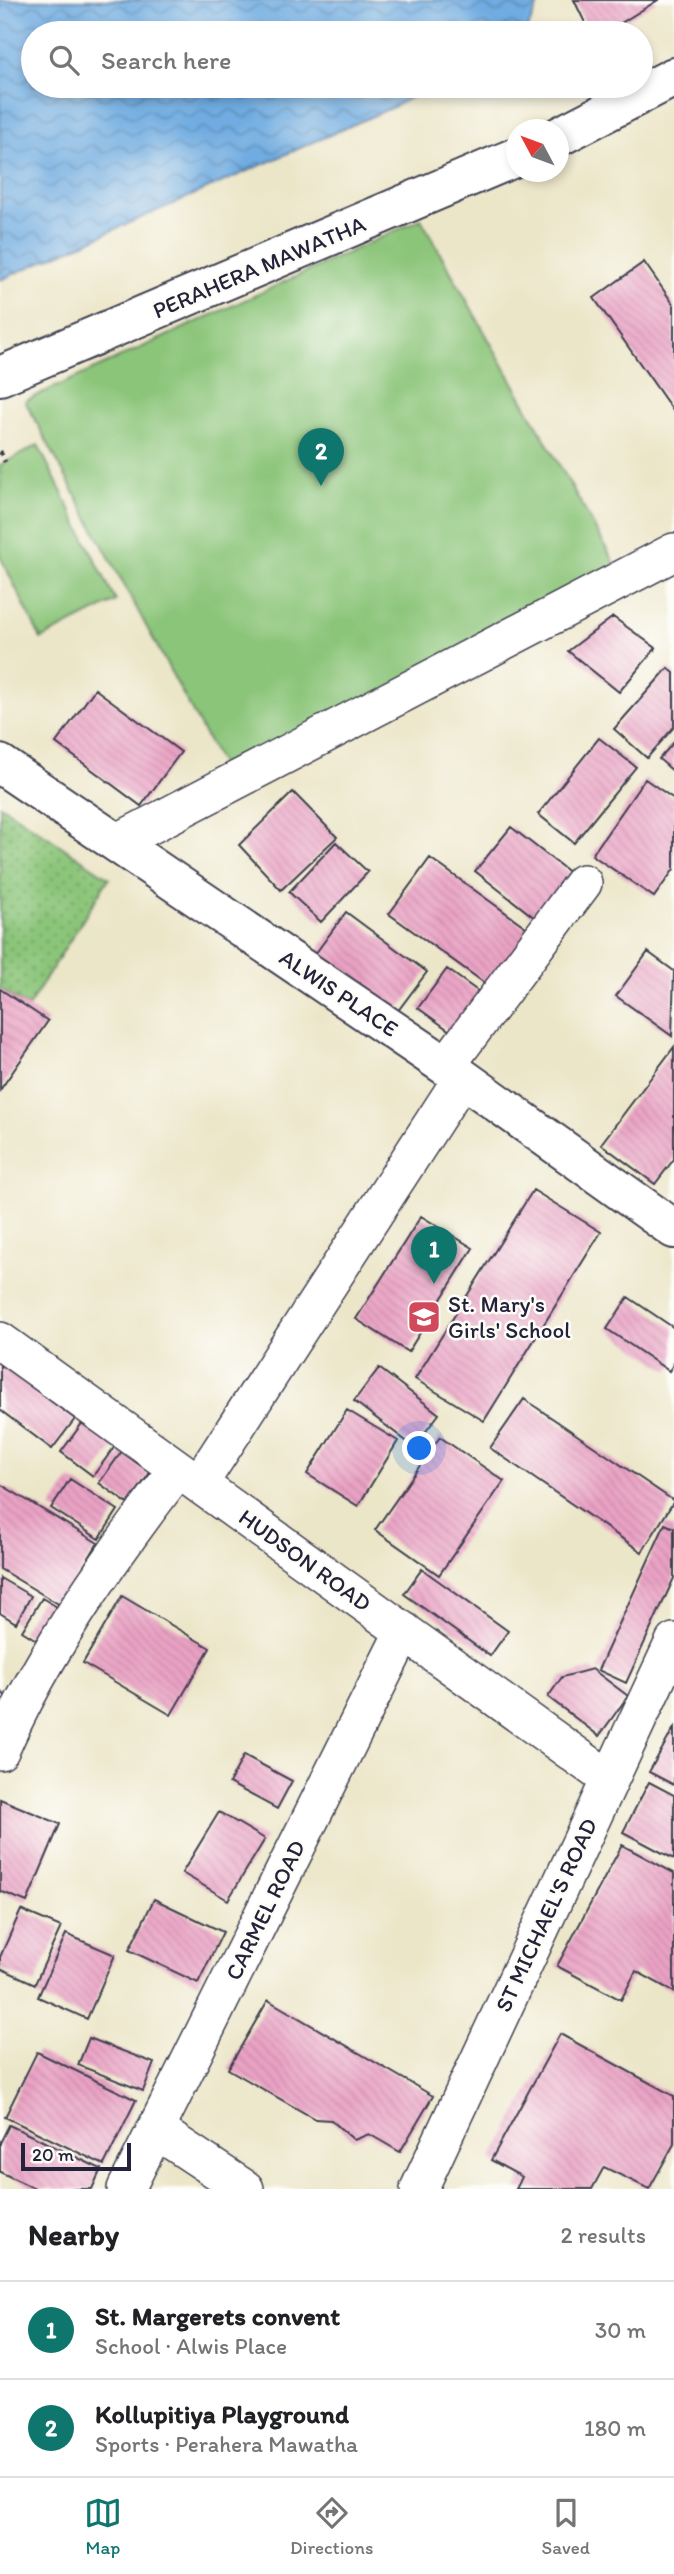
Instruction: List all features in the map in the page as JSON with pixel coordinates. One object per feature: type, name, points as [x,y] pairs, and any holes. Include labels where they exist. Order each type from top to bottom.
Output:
[{"type":"street","points":[[653,88],[674,77]]},
{"type":"street","points":[[569,132],[634,98]]},
{"type":"street","name":"PERAHERA MAWATHA","points":[[0,376],[506,161]]},
{"type":"street","points":[[118,842],[674,552]]},
{"type":"street","name":"ALWIS PLACE","points":[[0,764],[454,1072],[674,1229]]},
{"type":"street","points":[[0,1751],[22,1702],[114,1553],[189,1476],[454,1072],[583,883]]},
{"type":"street","name":"HUDSON ROAD","points":[[0,1341],[609,1779]]},
{"type":"street","name":"CARMEL ROAD","points":[[126,2189],[404,1631]]},
{"type":"street","name":"ST MICHAEL'S ROAD","points":[[419,2189],[674,1642]]},
{"type":"street","points":[[156,2130],[245,2189]]},
{"type":"path","points":[[0,451],[5,462]]},
{"type":"green space","points":[[421,219],[619,571],[227,776],[25,401]]},
{"type":"green space","points":[[38,445],[116,601],[41,639],[0,556],[0,465]]},
{"type":"green space","points":[[0,805],[109,878],[28,1007],[0,989]]},
{"type":"water","points":[[0,0],[540,0],[531,21],[21,21],[21,98],[410,98],[0,280]]},
{"type":"building","points":[[574,0],[658,0],[624,21],[584,21]]},
{"type":"building","points":[[644,262],[674,305],[674,412],[594,298]]},
{"type":"building","points":[[613,617],[656,648],[619,692],[568,651]]},
{"type":"building","points":[[668,668],[674,673],[674,727],[647,758],[614,729]]},
{"type":"building","points":[[95,689],[181,752],[141,806],[56,743]]},
{"type":"building","points":[[599,738],[636,767],[574,843],[538,814]]},
{"type":"building","points":[[674,742],[674,772],[659,759]]},
{"type":"building","points":[[645,779],[674,799],[674,869],[654,897],[592,855]]},
{"type":"building","points":[[293,792],[337,837],[281,890],[239,845]]},
{"type":"building","points":[[511,827],[575,877],[540,922],[475,871]]},
{"type":"building","points":[[336,842],[368,872],[321,922],[289,892]]},
{"type":"building","points":[[430,858],[534,933],[493,989],[389,914]]},
{"type":"building","points":[[346,912],[427,972],[391,1020],[310,961]]},
{"type":"building","points":[[648,952],[674,971],[672,1036],[616,996]]},
{"type":"building","points":[[447,969],[490,1000],[461,1039],[418,1008]]},
{"type":"building","points":[[0,989],[48,1021],[0,1090]]},
{"type":"building","points":[[674,1047],[674,1159],[655,1184],[601,1144]]},
{"type":"building","points":[[533,1190],[601,1232],[484,1421],[415,1379]]},
{"type":"building","points":[[421,1216],[473,1248],[408,1352],[356,1319]]},
{"type":"building","points":[[628,1297],[674,1328],[674,1363],[669,1371],[607,1329]]},
{"type":"building","points":[[0,1363],[75,1419],[52,1449],[0,1410]]},
{"type":"building","points":[[379,1368],[439,1414],[414,1447],[354,1401]]},
{"type":"building","points":[[524,1399],[674,1501],[642,1552],[490,1448]]},
{"type":"building","points":[[347,1410],[398,1441],[358,1506],[307,1474]]},
{"type":"building","points":[[86,1418],[118,1442],[93,1476],[61,1452]]},
{"type":"building","points":[[440,1437],[504,1481],[439,1575],[375,1530]]},
{"type":"building","points":[[128,1443],[156,1464],[128,1504],[99,1483]]},
{"type":"building","points":[[70,1479],[118,1510],[99,1539],[51,1508]]},
{"type":"building","points":[[0,1484],[98,1543],[60,1605],[0,1569]]},
{"type":"building","points":[[665,1524],[674,1528],[674,1578],[626,1683],[598,1670]]},
{"type":"building","points":[[422,1569],[508,1631],[490,1656],[404,1594]]},
{"type":"building","points":[[0,1578],[31,1596],[16,1623],[0,1613]]},
{"type":"building","points":[[122,1596],[210,1648],[171,1715],[83,1663]]},
{"type":"building","points":[[42,1598],[67,1613],[46,1646],[22,1631]]},
{"type":"building","points":[[592,1669],[628,1696],[599,1736],[548,1697],[562,1677]]},
{"type":"building","points":[[0,1691],[15,1704],[0,1723]]},
{"type":"building","points":[[674,1728],[674,1785],[649,1772]]},
{"type":"building","points":[[244,1755],[292,1781],[277,1809],[229,1783]]},
{"type":"building","points":[[649,1782],[674,1795],[674,1859],[623,1832]]},
{"type":"building","points":[[0,1799],[60,1824],[27,1902],[0,1891]]},
{"type":"building","points":[[219,1812],[265,1839],[228,1900],[182,1873]]},
{"type":"building","points":[[622,1845],[674,1873],[674,1992],[636,1971],[621,2000],[557,1966]]},
{"type":"building","points":[[154,1899],[223,1932],[198,1983],[129,1950]]},
{"type":"building","points":[[21,1910],[61,1927],[35,1984],[0,1968],[0,1957]]},
{"type":"building","points":[[66,1934],[115,1955],[87,2019],[38,1997]]},
{"type":"building","points":[[268,2000],[433,2096],[400,2152],[369,2134],[354,2140],[331,2120],[315,2119],[228,2069]]},
{"type":"building","points":[[560,2034],[674,2096],[674,2144],[649,2189],[604,2167],[592,2189],[516,2189],[522,2177],[491,2160]]},
{"type":"building","points":[[89,2038],[154,2063],[143,2091],[78,2065]]},
{"type":"building","points":[[37,2052],[136,2100],[104,2165],[5,2117]]},
{"type":"building","points":[[9,2125],[101,2169],[92,2189],[36,2189],[0,2172],[0,2143]]},
{"type":"place","name":"Kollupitiya Playground","points":[[321,486]]},
{"type":"place","name":"St. Margerets convent","points":[[434,1284]]},
{"type":"place","name":"St. Mary's Girls' School","points":[[424,1317]]}]
